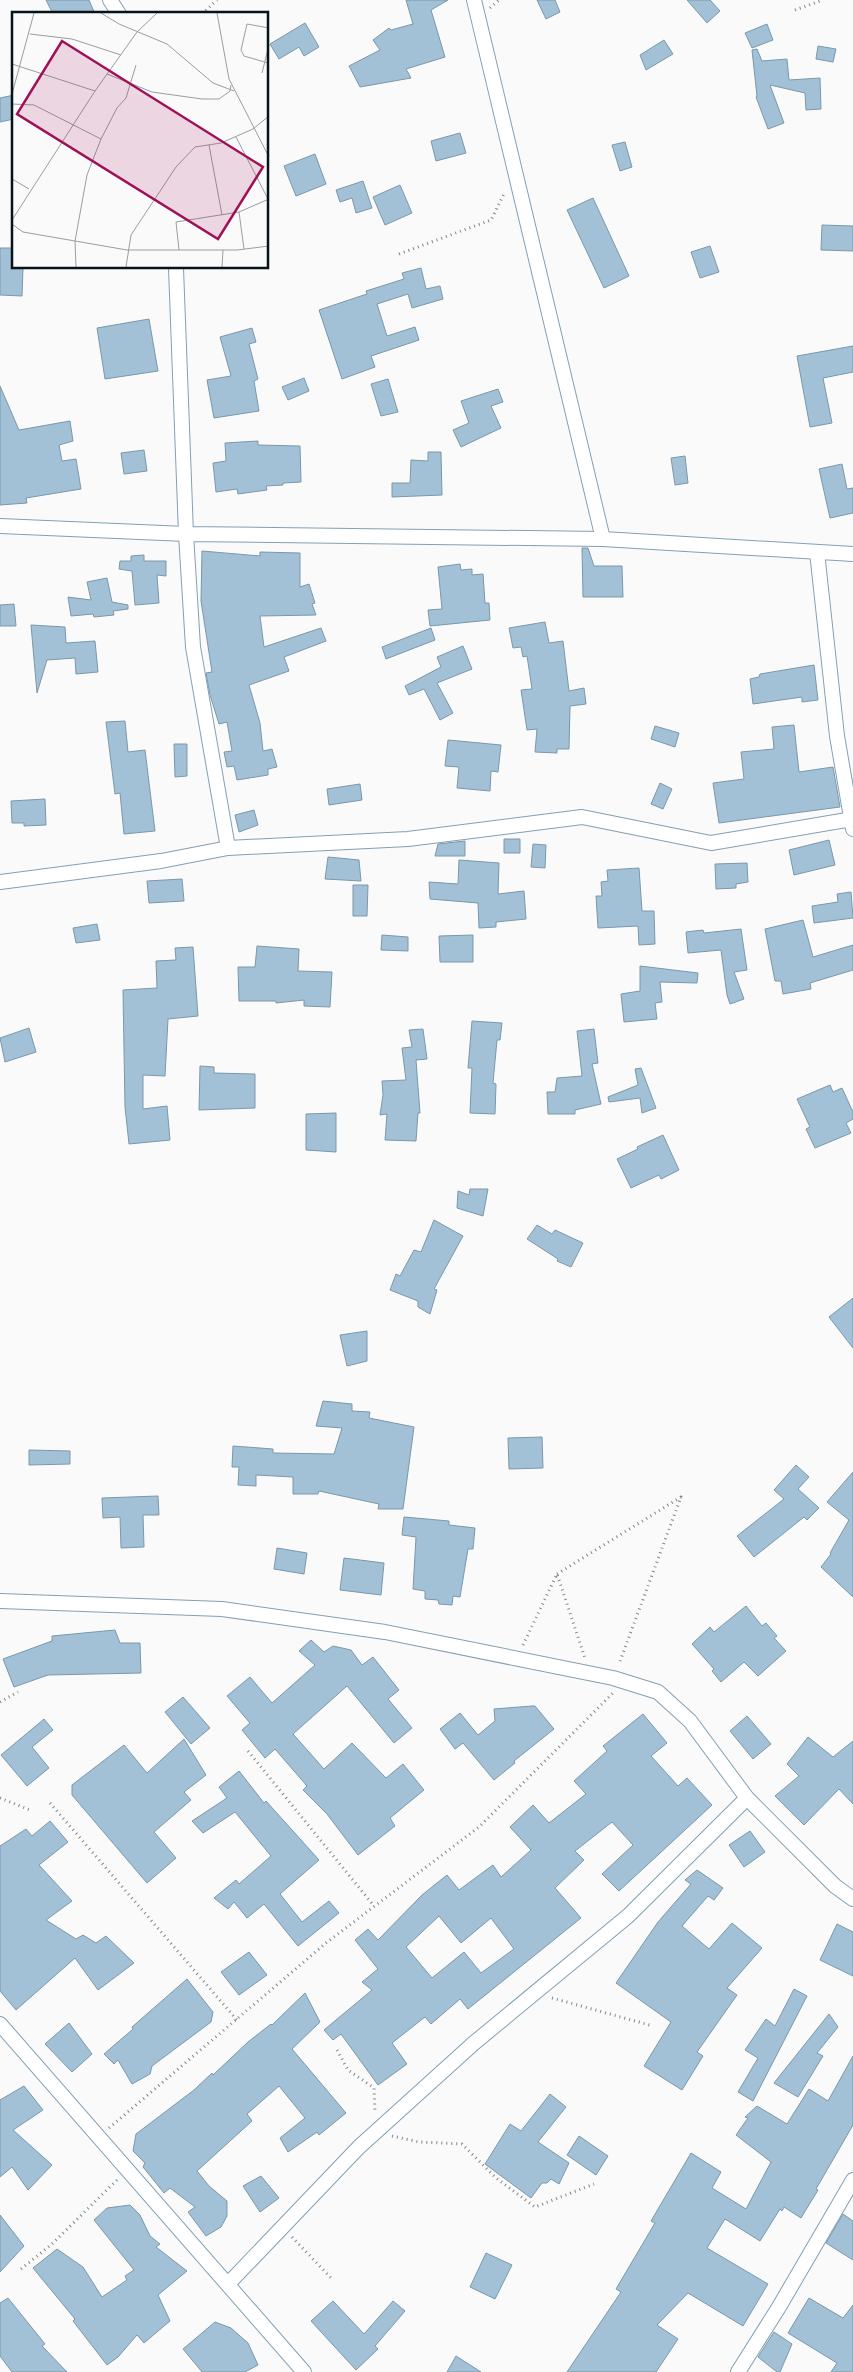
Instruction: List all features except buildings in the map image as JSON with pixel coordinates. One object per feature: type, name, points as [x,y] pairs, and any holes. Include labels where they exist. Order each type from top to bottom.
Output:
[{"type":"street","points":[[110,0],[118,12]]},
{"type":"street","points":[[474,0],[604,539]]},
{"type":"street","points":[[176,269],[186,534],[193,647],[228,848]]},
{"type":"street","points":[[0,526],[186,534],[604,539],[853,554]]},
{"type":"street","points":[[0,882],[162,861],[228,848],[408,839],[582,817],[711,843],[852,822],[837,736],[817,552]]},
{"type":"street","points":[[0,1601],[222,1609],[385,1632],[618,1680],[658,1692],[690,1721],[747,1798],[835,1886],[853,1899]]},
{"type":"street","points":[[228,2284],[375,2133],[474,2043],[628,1916],[747,1798]]},
{"type":"street","points":[[0,2024],[304,2372]]},
{"type":"street","points":[[738,2372],[779,2307],[853,2180]]},
{"type":"path","points":[[204,12],[216,0]]},
{"type":"path","points":[[795,10],[823,0]]},
{"type":"path","points":[[399,254],[491,220],[515,172]]},
{"type":"path","points":[[99,2136],[326,1943],[479,1827],[618,1680],[681,1497],[557,1574],[516,1659]]},
{"type":"path","points":[[557,1574],[590,1674]]},
{"type":"path","points":[[0,1702],[18,1692]]},
{"type":"path","points":[[248,1751],[374,1906]]},
{"type":"path","points":[[0,1798],[30,1810]]},
{"type":"path","points":[[50,1802],[237,2020]]},
{"type":"path","points":[[534,1994],[653,2026]]},
{"type":"path","points":[[337,2050],[348,2070],[374,2088],[375,2133],[418,2142],[462,2144],[495,2177],[535,2207],[594,2184]]},
{"type":"path","points":[[21,2269],[52,2244],[127,2169]]},
{"type":"path","points":[[283,2227],[331,2278]]}]
